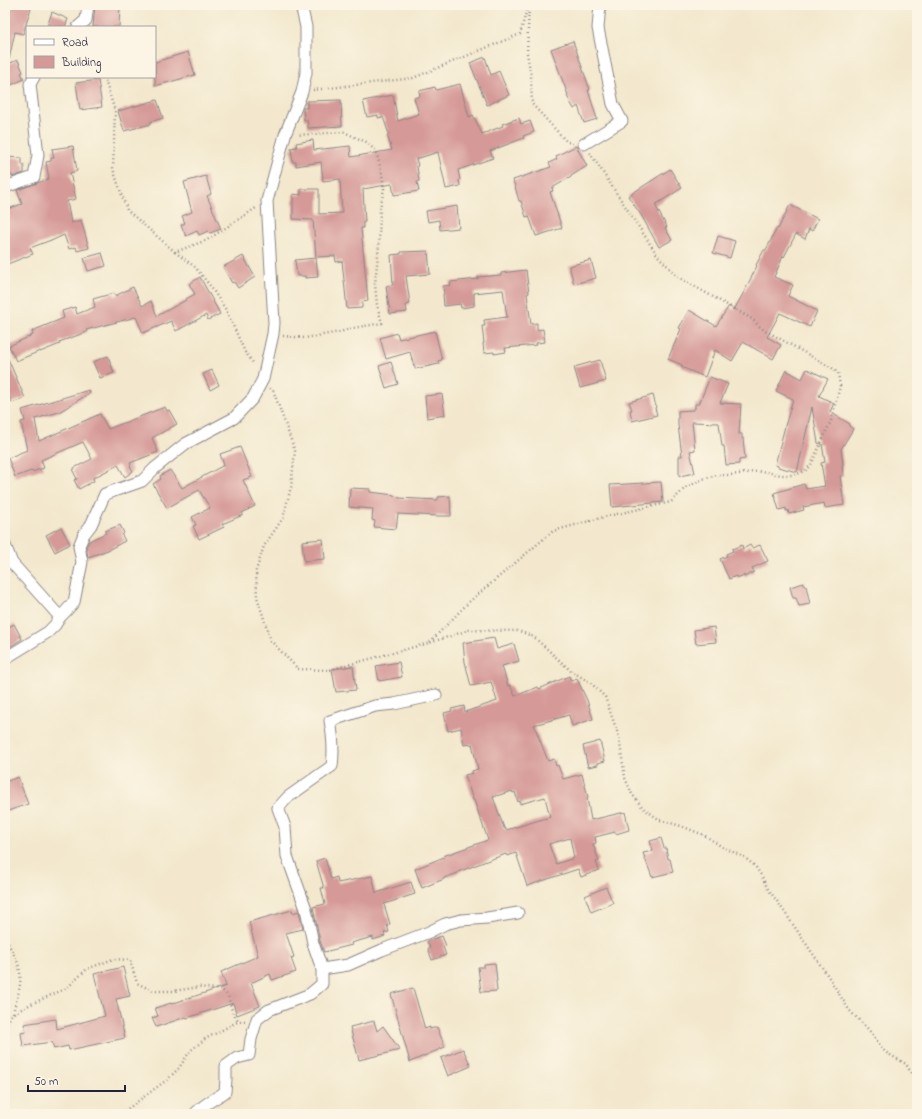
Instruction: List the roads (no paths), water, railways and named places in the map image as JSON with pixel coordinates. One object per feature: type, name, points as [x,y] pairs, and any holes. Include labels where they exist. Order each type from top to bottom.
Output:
[{"type":"street","points":[[79,26],[86,20],[88,5]]},
{"type":"street","points":[[5,660],[48,632],[74,602],[82,562],[79,546],[84,534],[91,525],[105,494],[142,481],[155,468],[185,444],[234,418],[253,398],[263,379],[274,323],[267,201],[285,135],[302,92],[306,73],[306,27],[301,5]]},
{"type":"street","points":[[584,144],[622,121],[614,104],[598,28],[600,5]]},
{"type":"street","points":[[5,189],[8,186],[34,177],[38,156],[30,84],[33,78]]},
{"type":"street","points":[[5,546],[12,563],[60,617]]},
{"type":"street","points":[[194,1114],[200,1107],[225,1092],[226,1066],[237,1058],[249,1055],[251,1039],[257,1019],[269,1010],[310,994],[322,984],[322,969],[313,943],[306,908],[287,856],[285,827],[278,808],[288,797],[332,766],[334,751],[333,734],[330,721],[375,706],[394,704],[436,695]]},
{"type":"street","points":[[322,969],[348,965],[446,924],[461,920],[518,913]]}]
